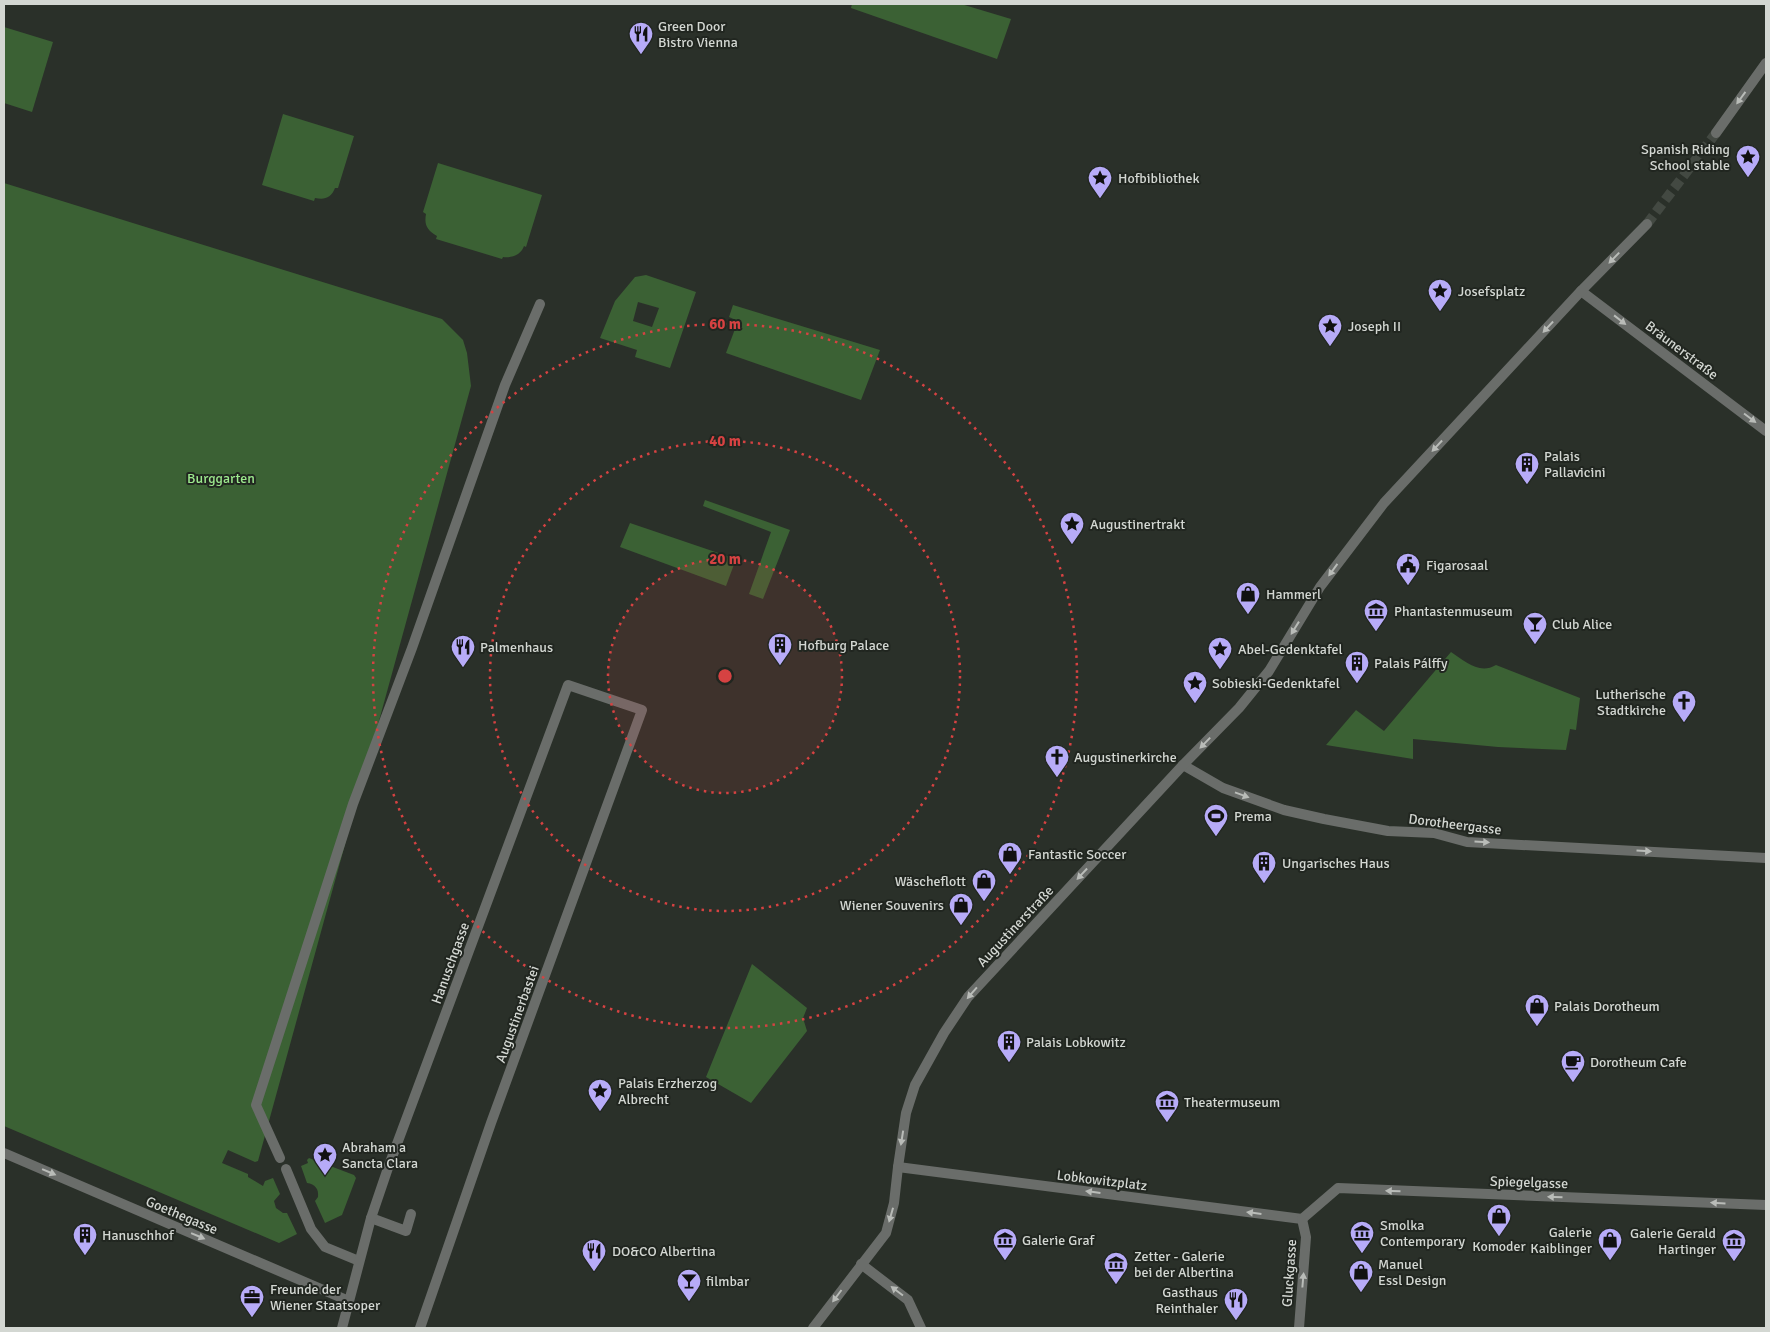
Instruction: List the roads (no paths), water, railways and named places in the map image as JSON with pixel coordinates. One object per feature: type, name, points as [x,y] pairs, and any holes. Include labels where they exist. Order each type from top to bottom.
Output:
[{"type":"street","points":[[1716,132],[1766,63]]},
{"type":"street","points":[[1581,291],[1647,224]]},
{"type":"street","name":"Bräunerstraße","points":[[1581,291],[1766,431]]},
{"type":"street","name":"Augustinerstraße","points":[[813,1328],[886,1233],[894,1203],[906,1113],[915,1085],[944,1033],[968,997],[1183,765],[1239,708],[1269,671],[1320,587],[1384,503],[1581,291]]},
{"type":"street","points":[[280,1158],[256,1105],[353,804],[412,648],[505,385],[540,304]]},
{"type":"street","name":"Hanuschgasse","points":[[342,1328],[371,1218],[388,1168],[568,684],[642,710]]},
{"type":"street","name":"Augustinerbastei","points":[[420,1328],[491,1124],[642,710]]},
{"type":"street","name":"Dorotheergasse","points":[[1183,765],[1223,788],[1284,810],[1388,831],[1434,834],[1466,842],[1766,858]]},
{"type":"street","name":"Goethegasse","points":[[4,1153],[349,1301]]},
{"type":"street","name":"Lobkowitzplatz","points":[[898,1167],[1302,1219]]},
{"type":"street","points":[[286,1169],[311,1229],[325,1247],[359,1261]]},
{"type":"street","name":"Spiegelgasse","points":[[1302,1219],[1338,1188],[1766,1205]]},
{"type":"street","points":[[371,1218],[406,1231],[411,1214]]},
{"type":"street","name":"Gluckgasse","points":[[1298,1328],[1306,1236],[1302,1219]]},
{"type":"street","points":[[861,1264],[908,1300],[920,1328]]},
{"type":"tunnel","points":[[1647,224],[1716,133]]},
{"type":"place","name":"Green Door Bistro Vienna","points":[[641,55]]},
{"type":"place","name":"Spanish Riding School stable","points":[[1748,178]]},
{"type":"place","name":"Hofbibliothek","points":[[1100,199]]},
{"type":"place","name":"Josefsplatz","points":[[1440,312]]},
{"type":"place","name":"Joseph II","points":[[1330,347]]},
{"type":"place","name":"Palais Pallavicini","points":[[1527,485]]},
{"type":"place","name":"Augustinertrakt","points":[[1072,545]]},
{"type":"place","name":"Figarosaal","points":[[1408,586]]},
{"type":"place","name":"Hammerl","points":[[1248,615]]},
{"type":"place","name":"Phantastenmuseum","points":[[1376,632]]},
{"type":"place","name":"Club Alice","points":[[1535,645]]},
{"type":"place","name":"Hofburg Palace","points":[[780,666]]},
{"type":"place","name":"Palmenhaus","points":[[463,668]]},
{"type":"place","name":"Abel-Gedenktafel","points":[[1220,670]]},
{"type":"place","name":"Palais Pálffy","points":[[1357,684]]},
{"type":"place","name":"Sobieski-Gedenktafel","points":[[1195,704]]},
{"type":"place","name":"Lutherische Stadtkirche","points":[[1684,723]]},
{"type":"place","name":"Augustinerkirche","points":[[1057,778]]},
{"type":"place","name":"Prema","points":[[1216,837]]},
{"type":"place","name":"Fantastic Soccer","points":[[1010,875]]},
{"type":"place","name":"Ungarisches Haus","points":[[1264,884]]},
{"type":"place","name":"Wäscheflott","points":[[984,902]]},
{"type":"place","name":"Wiener Souvenirs","points":[[961,926]]},
{"type":"place","name":"Palais Dorotheum","points":[[1537,1027]]},
{"type":"place","name":"Palais Lobkowitz","points":[[1009,1063]]},
{"type":"place","name":"Dorotheum Cafe","points":[[1573,1083]]},
{"type":"place","name":"Palais Erzherzog Albrecht","points":[[600,1112]]},
{"type":"place","name":"Theatermuseum","points":[[1167,1123]]},
{"type":"place","name":"Abraham a Sancta Clara","points":[[325,1176]]},
{"type":"place","name":"Komoder","points":[[1499,1237]]},
{"type":"place","name":"Smolka Contemporary","points":[[1362,1254]]},
{"type":"place","name":"Hanuschhof","points":[[85,1256]]},
{"type":"place","name":"Galerie Graf","points":[[1005,1261]]},
{"type":"place","name":"Galerie Kaiblinger","points":[[1610,1261]]},
{"type":"place","name":"Galerie Gerald Hartinger","points":[[1734,1262]]},
{"type":"place","name":"DO&CO Albertina","points":[[594,1272]]},
{"type":"place","name":"Zetter - Galerie bei der Albertina","points":[[1116,1285]]},
{"type":"place","name":"Manuel Essl Design","points":[[1361,1293]]},
{"type":"place","name":"filmbar","points":[[689,1302]]},
{"type":"place","name":"Freunde der Wiener Staatsoper","points":[[252,1318]]},
{"type":"place","name":"Gasthaus Reinthaler","points":[[1236,1321]]},
{"type":"park label","name":"Burggarten","points":[[221,478]]}]
